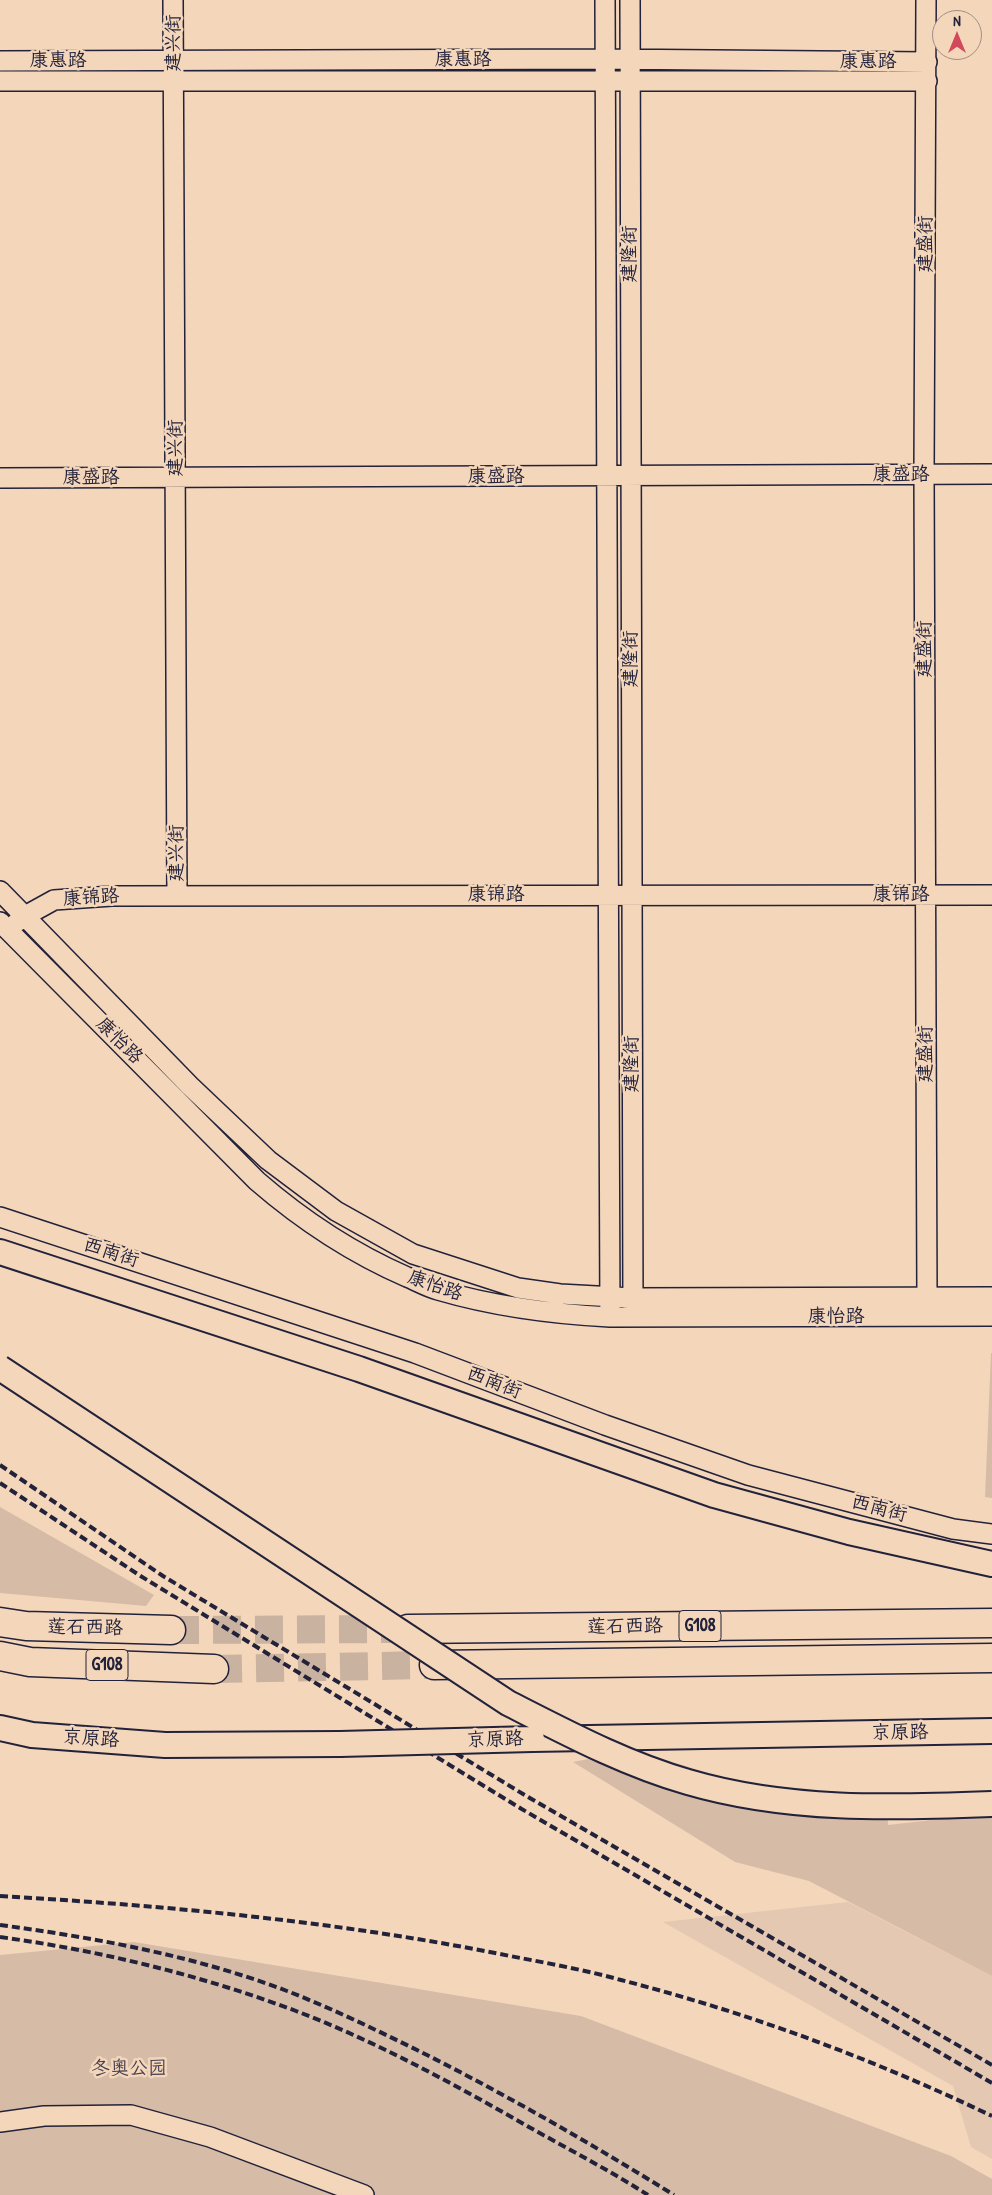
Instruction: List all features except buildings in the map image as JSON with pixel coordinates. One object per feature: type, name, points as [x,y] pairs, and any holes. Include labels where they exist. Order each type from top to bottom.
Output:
[{"type":"highway","name":"莲石西路","points":[[0,1622],[26,1626],[171,1630]]},
{"type":"highway","name":"莲石西路","points":[[408,1629],[992,1623]]},
{"type":"highway","name":"莲石西路","points":[[0,1656],[30,1662],[214,1669]]},
{"type":"highway","name":"莲石西路","points":[[430,1665],[992,1658]]},
{"type":"main road","points":[[0,1252],[360,1369],[714,1495],[849,1532],[992,1564]]},
{"type":"main road","points":[[0,1368],[508,1704],[598,1748],[688,1782],[750,1797],[815,1805],[891,1807],[992,1804]]},
{"type":"main road","name":"京原路","points":[[0,1728],[32,1735],[165,1745],[340,1744],[992,1732]]},
{"type":"street","name":"建兴街","points":[[173,0],[177,896]]},
{"type":"street","name":"建隆街","points":[[605,0],[610,1317]]},
{"type":"street","name":"建隆街","points":[[630,0],[633,1317]]},
{"type":"street","name":"建盛街","points":[[926,0],[924,474],[927,1297]]},
{"type":"street","name":"康惠路","points":[[0,61],[605,59],[927,71]]},
{"type":"street","name":"康惠路","points":[[0,81],[630,79],[927,71]]},
{"type":"street","name":"康盛路","points":[[0,478],[631,477],[992,474]]},
{"type":"street","name":"康怡路","points":[[0,890],[190,1086],[268,1160],[336,1211],[413,1254],[480,1277],[535,1291],[560,1294],[633,1298],[992,1297]]},
{"type":"street","name":"康锦路","points":[[4,926],[54,900],[112,896],[992,895]]},
{"type":"street","name":"康怡路","points":[[4,926],[257,1181],[282,1203],[371,1261],[436,1290],[489,1303],[550,1314],[610,1317],[992,1316]]},
{"type":"street","name":"西南街","points":[[0,1217],[415,1353],[604,1425],[748,1475],[952,1529],[992,1534]]},
{"type":"street","points":[[0,2122],[44,2116],[131,2115],[210,2137],[364,2195]]},
{"type":"shaded area","points":[[848,1902],[992,1976],[992,2159],[971,2147],[953,2086],[663,1922]]},
{"type":"green space","points":[[992,1353],[992,1498],[985,1497]]},
{"type":"green space","points":[[0,1507],[154,1595],[146,1606],[0,1593]]},
{"type":"green space","points":[[634,1750],[753,1787],[887,1794],[888,1825],[992,1813],[992,1976],[809,1881],[735,1862],[573,1762]]},
{"type":"green space","name":"冬奥公园","points":[[134,1942],[581,2016],[951,2156],[992,2179],[992,2195],[0,2195],[0,1955]]},
{"type":"tunnel","points":[[171,1630],[408,1629]]},
{"type":"tunnel","points":[[214,1669],[430,1665]]},
{"type":"railway","points":[[0,1465],[163,1576],[528,1797],[992,2065]]},
{"type":"railway","points":[[0,1483],[139,1575],[520,1808],[992,2083]]},
{"type":"railway","points":[[0,1896],[193,1910],[320,1925],[447,1944],[580,1970],[716,2007],[810,2039],[902,2075],[992,2116]]},
{"type":"railway","points":[[0,1925],[109,1942],[181,1958],[287,1991],[385,2034],[482,2084],[579,2138],[674,2195]]},
{"type":"railway","points":[[0,1937],[76,1949],[187,1975],[296,2011],[358,2037],[419,2066],[593,2162],[648,2195]]}]
